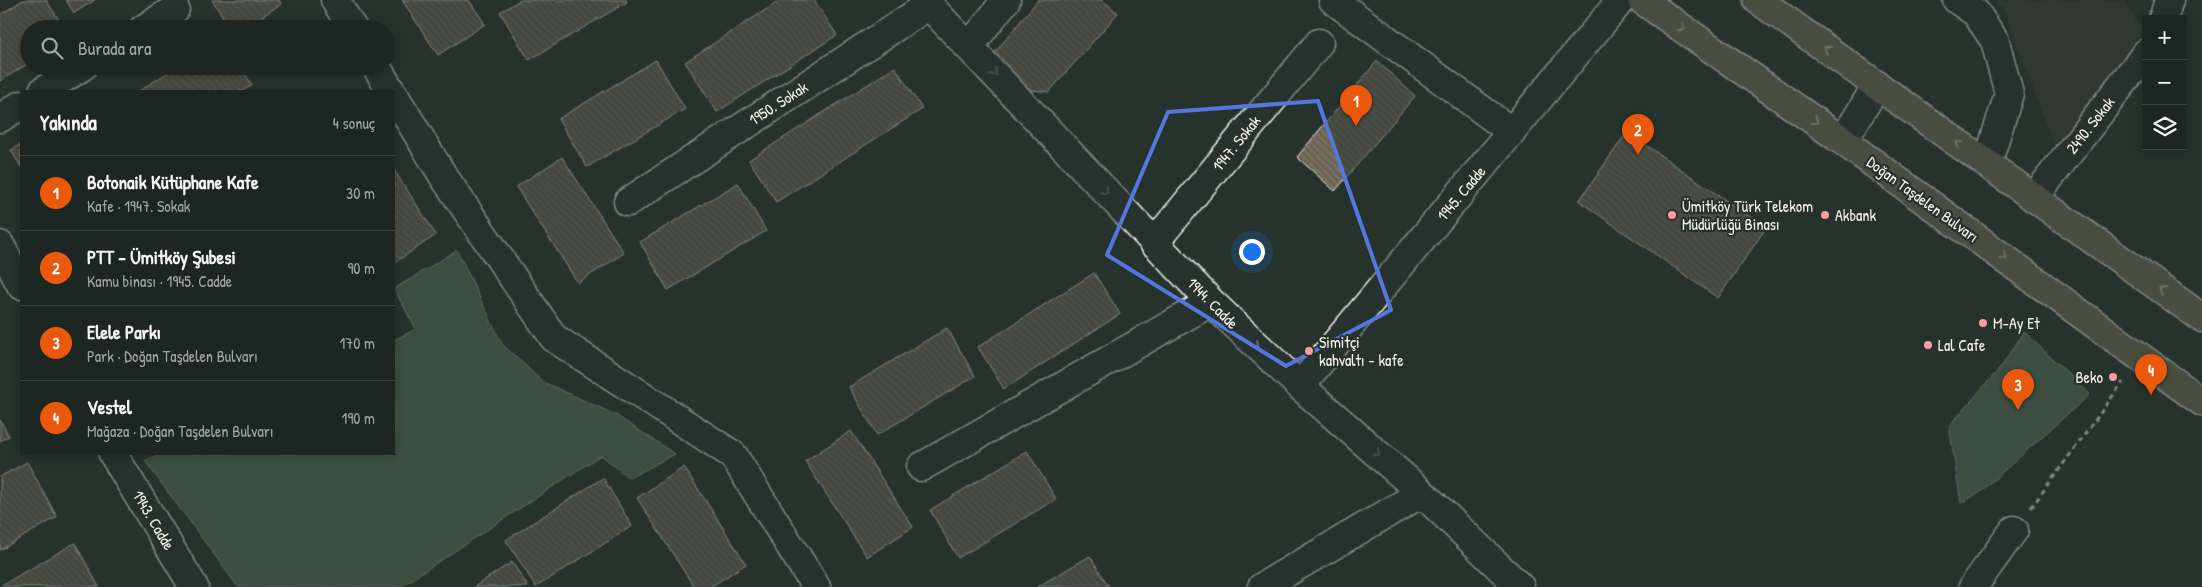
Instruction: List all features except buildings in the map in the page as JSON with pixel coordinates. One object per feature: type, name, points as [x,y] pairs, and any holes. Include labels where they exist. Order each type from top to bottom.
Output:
[{"type":"main road","name":"Doğan Taşdelen Bulvarı","points":[[1642,0],[1843,141],[2202,402]]},
{"type":"main road","points":[[1758,0],[2202,318]]},
{"type":"street","points":[[335,0],[347,20]]},
{"type":"street","points":[[969,47],[1006,0]]},
{"type":"street","points":[[1333,0],[1512,132]]},
{"type":"street","name":"1945. Cadde","points":[[1300,386],[1621,0]]},
{"type":"street","points":[[1956,0],[1976,13],[1995,41],[2009,94],[1987,164]]},
{"type":"street","points":[[2164,15],[2169,0]]},
{"type":"street","name":"1944. Cadde","points":[[926,2],[1210,302],[1300,386],[1422,493],[1520,587]]},
{"type":"street","name":"1950. Sokak","points":[[628,202],[926,2]]},
{"type":"street","points":[[157,20],[175,8]]},
{"type":"street","name":"1947. Sokak","points":[[1154,243],[1319,42]]},
{"type":"street","name":"2490. Sokak","points":[[2034,198],[2142,58]]},
{"type":"street","points":[[45,90],[69,75]]},
{"type":"street","points":[[381,75],[390,90]]},
{"type":"street","points":[[1843,141],[1877,85]]},
{"type":"street","points":[[395,97],[442,174],[554,338],[733,455],[816,587]]},
{"type":"street","points":[[0,118],[20,106]]},
{"type":"street","points":[[0,245],[20,283]]},
{"type":"street","points":[[921,467],[1210,302]]},
{"type":"street","name":"1943. Cadde","points":[[115,455],[194,587]]},
{"type":"street","points":[[1262,587],[1422,493]]},
{"type":"street","points":[[1972,587],[2014,530]]},
{"type":"path","points":[[2014,530],[2141,357]]},
{"type":"highlighted area","points":[[1318,101],[1391,310],[1286,366],[1107,255],[1168,112]]},
{"type":"shaded area","points":[[1991,0],[2123,0],[2142,28],[2142,31],[2056,150],[2004,9]]},
{"type":"green space","points":[[457,250],[502,344],[543,382],[614,414],[675,454],[629,478],[601,455],[400,587],[238,587],[145,461],[158,455],[395,455],[395,340],[416,329],[395,288]]},
{"type":"green space","points":[[2024,332],[2090,394],[1979,493],[1961,503],[1949,426],[2001,367]]},
{"type":"place","name":"Botonaik Kütüphane Kafe","points":[[1356,126]]},
{"type":"place","name":"PTT - Ümitköy Şubesi","points":[[1638,155]]},
{"type":"place","name":"Ümitköy Türk Telekom Müdürlüğü Binası","points":[[1672,215]]},
{"type":"place","name":"Akbank","points":[[1825,215]]},
{"type":"place","name":"M-Ay Et","points":[[1983,323]]},
{"type":"place","name":"Lal Cafe","points":[[1928,345]]},
{"type":"place","name":"Simitçi kahvaltı - kafe","points":[[1309,351]]},
{"type":"place","name":"Beko","points":[[2113,377]]},
{"type":"place","name":"Vestel","points":[[2151,395]]},
{"type":"place","name":"Elele Parkı","points":[[2018,410]]}]
